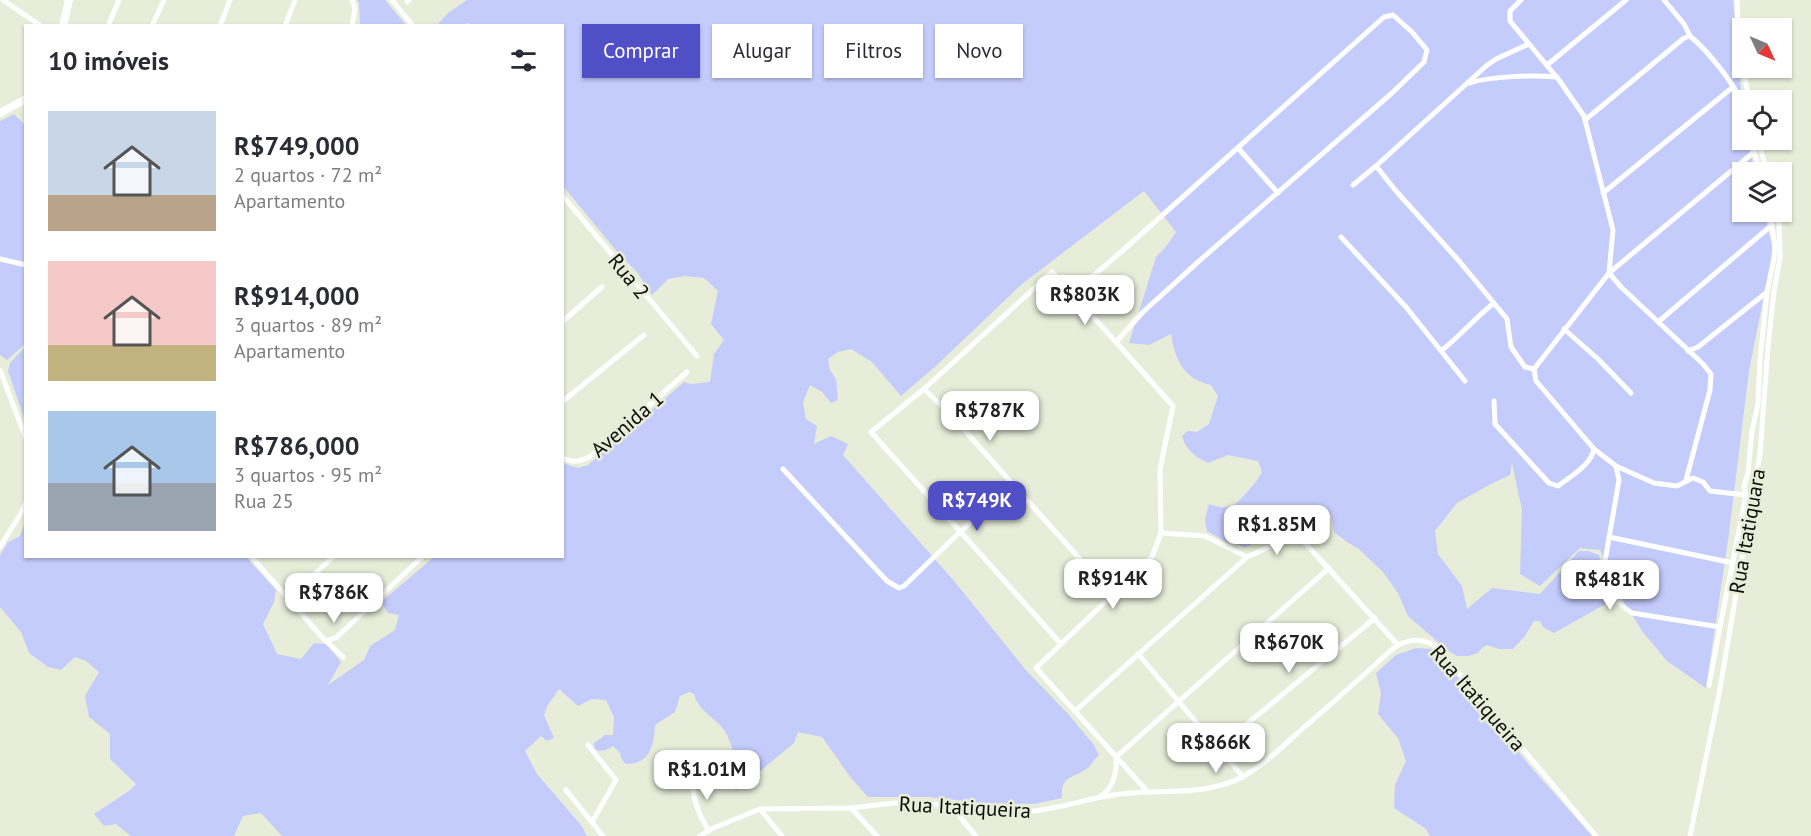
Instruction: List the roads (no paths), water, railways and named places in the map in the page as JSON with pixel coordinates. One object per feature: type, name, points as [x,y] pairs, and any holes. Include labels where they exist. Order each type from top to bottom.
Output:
[{"type":"street","points":[[3,0],[38,24]]},
{"type":"street","points":[[63,24],[69,0]]},
{"type":"street","points":[[109,24],[119,0]]},
{"type":"street","points":[[153,24],[164,0]]},
{"type":"street","points":[[221,24],[230,0]]},
{"type":"street","points":[[286,24],[296,0]]},
{"type":"street","points":[[352,0],[355,6],[352,24]]},
{"type":"street","points":[[392,0],[411,24]]},
{"type":"street","points":[[1521,0],[1510,11],[1510,21],[1557,77],[1585,120],[1614,230],[1609,273],[1712,374],[1712,382],[1686,480]]},
{"type":"street","points":[[1547,65],[1626,0]]},
{"type":"street","points":[[1664,0],[1684,24],[1690,36],[1735,90]]},
{"type":"street","points":[[1737,0],[1739,48],[1746,90]]},
{"type":"street","points":[[1072,294],[1130,245],[1384,17],[1393,15],[1412,32],[1427,50],[1424,62],[1392,93],[1143,312],[1116,342]]},
{"type":"street","points":[[1585,120],[1684,38],[1690,36]]},
{"type":"street","points":[[1353,185],[1486,66],[1529,44]]},
{"type":"street","points":[[1467,83],[1540,75],[1557,77]]},
{"type":"street","points":[[1603,193],[1733,87]]},
{"type":"street","points":[[0,113],[24,100]]},
{"type":"street","points":[[1238,148],[1278,193]]},
{"type":"street","points":[[1752,500],[1746,495],[1710,490],[1703,482],[1693,478],[1677,486],[1654,483],[1616,466],[1594,449],[1536,381],[1534,369],[1609,273],[1754,152],[1757,162]]},
{"type":"street","points":[[1376,166],[1507,319],[1511,346],[1515,354],[1525,367],[1534,369]]},
{"type":"street","name":"Rua 2","points":[[564,197],[697,356]]},
{"type":"street","points":[[1658,322],[1775,224]]},
{"type":"street","points":[[1709,685],[1746,495],[1744,486],[1758,404],[1760,359],[1767,292],[1774,258],[1775,224]]},
{"type":"street","name":"Rua Itatiquara","points":[[1690,836],[1719,694],[1760,454],[1768,346],[1780,258],[1775,224]]},
{"type":"street","points":[[1341,237],[1385,283],[1465,381]]},
{"type":"street","points":[[0,259],[24,265]]},
{"type":"street","points":[[1061,644],[871,432],[924,389],[1053,272],[1173,406],[1160,469],[1161,533],[1152,557],[1036,668],[1147,791]]},
{"type":"street","points":[[564,320],[602,287]]},
{"type":"street","points":[[1688,351],[1698,347],[1767,292]]},
{"type":"street","points":[[1442,351],[1494,303]]},
{"type":"street","points":[[1564,329],[1631,393]]},
{"type":"street","points":[[564,400],[644,335]]},
{"type":"street","points":[[0,370],[24,434]]},
{"type":"street","name":"Avenida 1","points":[[564,459],[580,462],[591,456],[687,372]]},
{"type":"street","points":[[924,389],[951,415],[1112,595]]},
{"type":"street","points":[[1494,401],[1495,424],[1549,483],[1558,486],[1575,474],[1593,457],[1594,449]]},
{"type":"street","points":[[1616,466],[1619,480],[1604,567],[1604,578],[1608,587],[1621,606],[1632,613],[1720,627]]},
{"type":"street","points":[[783,469],[880,574],[899,588],[904,586],[1013,485]]},
{"type":"street","points":[[0,547],[24,506]]},
{"type":"street","points":[[1161,533],[1205,536],[1246,557]]},
{"type":"street","points":[[1075,711],[1246,557],[1297,534],[1398,645]]},
{"type":"street","points":[[1609,537],[1732,563]]},
{"type":"street","points":[[253,558],[343,657]]},
{"type":"street","points":[[288,599],[332,558]]},
{"type":"street","points":[[326,640],[337,637],[421,558]]},
{"type":"street","points":[[1116,757],[1329,568]]},
{"type":"street","points":[[1219,747],[1375,618]]},
{"type":"street","name":"Rua Itatiqueira","points":[[700,836],[760,810],[852,808],[894,803],[1024,812],[1045,810],[1087,799],[1147,791],[1200,790],[1243,777],[1269,758],[1398,645],[1416,639],[1427,641],[1437,647],[1596,836]]},
{"type":"street","points":[[1138,654],[1243,777]]},
{"type":"street","points":[[588,745],[616,780],[592,822]]},
{"type":"street","points":[[1087,799],[1107,792],[1112,785],[1117,767],[1116,757]]},
{"type":"street","points":[[693,774],[691,786],[695,802],[709,831]]},
{"type":"street","points":[[566,790],[603,836]]},
{"type":"street","points":[[951,806],[976,836]]},
{"type":"street","points":[[852,808],[877,836]]},
{"type":"street","points":[[760,810],[782,836]]}]
